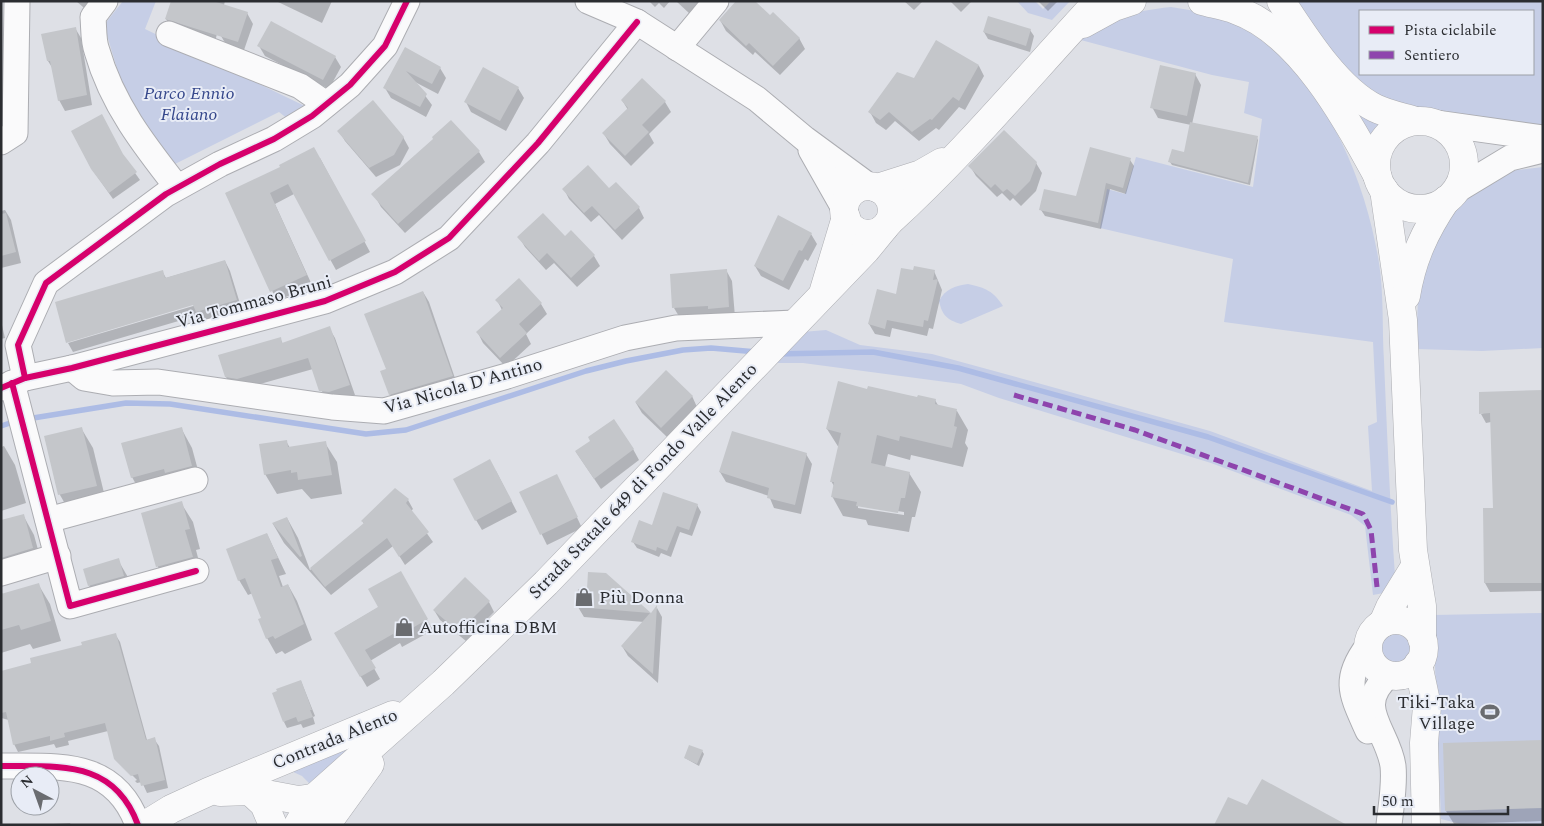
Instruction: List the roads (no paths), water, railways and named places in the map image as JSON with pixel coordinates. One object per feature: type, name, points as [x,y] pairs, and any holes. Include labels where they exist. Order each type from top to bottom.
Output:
[{"type":"main road","name":"Strada Statale 649 di Fondo Valle Alento","points":[[298,825],[314,798],[443,683],[561,567],[887,225],[927,188],[1098,1]]},
{"type":"main road","name":"Strada Statale 649 di Fondo Valle Alento","points":[[1069,32],[1107,10],[1132,1]]},
{"type":"main road","points":[[1202,1],[1237,10],[1266,27],[1286,43],[1310,69],[1344,115],[1380,182],[1393,200],[1406,206],[1420,209],[1433,207],[1451,195]]},
{"type":"main road","points":[[1281,1],[1322,58],[1338,77],[1362,99],[1375,108],[1448,130],[1457,140],[1463,152],[1464,171],[1451,195],[1423,237],[1415,257],[1409,277],[1403,320]]},
{"type":"main road","points":[[1407,664],[1422,606],[1414,568],[1403,320],[1376,160],[1380,146],[1389,133],[1401,125],[1426,122]]},
{"type":"main road","name":"Strada Statale 649 di Fondo Valle Alento","points":[[873,187],[921,174],[961,152]]},
{"type":"main road","points":[[873,187],[889,198],[892,206],[887,225],[877,232],[862,233],[849,224],[845,214],[846,203],[854,191],[873,187]]},
{"type":"main road","name":"Strada Statale 649 di Fondo Valle Alento","points":[[823,294],[845,214]]},
{"type":"main road","points":[[1407,664],[1376,667],[1368,654],[1368,646],[1376,629],[1383,623],[1390,607],[1414,568]]},
{"type":"main road","points":[[1383,623],[1402,621],[1411,625],[1407,664],[1409,694],[1424,743],[1426,825]]},
{"type":"main road","name":"Strada Statale 649 di Fondo Valle Alento","points":[[326,825],[352,786],[415,706]]},
{"type":"main road","name":"Contrada Alento","points":[[253,782],[415,706]]},
{"type":"main road","name":"Contrada Alento","points":[[145,825],[171,809],[208,792],[253,782],[292,779],[314,798]]},
{"type":"main road","points":[[253,782],[272,825]]},
{"type":"main road","points":[[322,825],[320,810],[314,798],[334,794],[352,786]]},
{"type":"street","points":[[7,139],[15,133],[16,1]]},
{"type":"street","points":[[104,1],[93,17],[96,50],[112,91],[140,140],[178,187]]},
{"type":"street","points":[[196,571],[70,606],[13,383],[18,345],[46,283],[166,194],[220,164],[274,139],[326,104],[350,85],[385,46],[407,1]]},
{"type":"street","points":[[588,1],[637,22],[757,99],[805,139],[873,187]]},
{"type":"street","points":[[677,48],[716,1]]},
{"type":"street","name":"Via Tommaso Bruni","points":[[13,383],[325,301],[395,272],[449,238],[538,143],[637,22]]},
{"type":"street","points":[[169,34],[300,86],[326,104]]},
{"type":"street","points":[[1426,122],[1543,138]]},
{"type":"street","points":[[805,139],[845,214]]},
{"type":"street","points":[[1451,195],[1510,158],[1543,150]]},
{"type":"street","name":"Via Nicola D'Antino","points":[[72,368],[84,378],[113,383],[158,382],[332,407],[384,411],[507,376],[625,338],[676,328],[788,331]]},
{"type":"street","points":[[48,520],[195,480]]},
{"type":"street","points":[[1,573],[58,556]]},
{"type":"street","points":[[1368,646],[1354,667],[1350,686],[1394,785]]},
{"type":"street","points":[[1389,825],[1394,785],[1390,749],[1371,707],[1374,691],[1407,664]]},
{"type":"street","points":[[1,766],[82,769],[104,780],[118,791],[132,806],[138,825]]},
{"type":"waterway","points":[[27,419],[126,403],[170,404],[366,434],[406,430],[586,371],[626,361],[683,350],[711,348],[757,352]]},
{"type":"waterway","points":[[776,354],[873,352],[958,368],[1208,437],[1392,502]]},
{"type":"waterway","points":[[1,426],[16,421]]},
{"type":"place","name":"Più Donna","points":[[584,597]]},
{"type":"place","name":"Autofficina DBM","points":[[404,627]]},
{"type":"place","name":"Tiki-Taka Village","points":[[1490,712]]},
{"type":"park label","name":"Parco Ennio Flaiano","points":[[189,104]]}]
